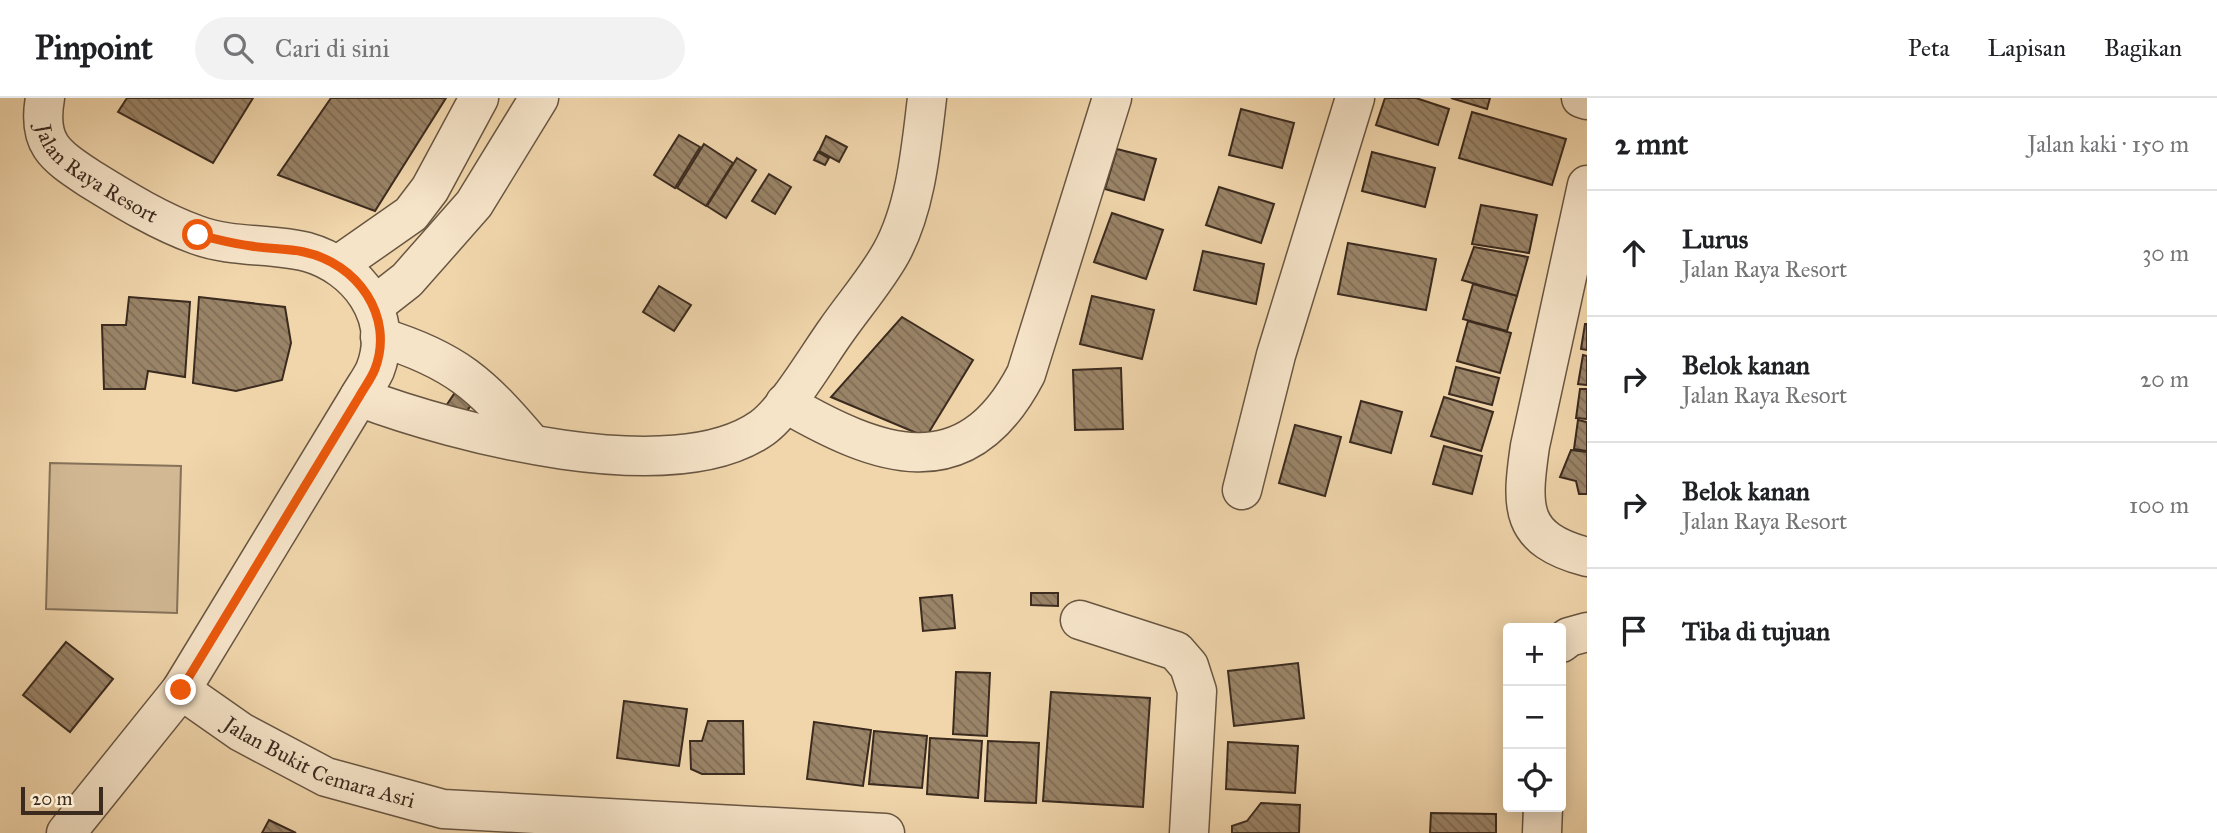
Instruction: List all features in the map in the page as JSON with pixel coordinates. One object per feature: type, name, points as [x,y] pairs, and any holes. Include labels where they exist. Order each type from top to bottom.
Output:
[{"type":"street","name":"Jalan Raya Resort","points":[[45,98],[42,116],[45,137],[56,157],[132,205],[198,235],[250,246],[306,252],[338,265],[362,286],[377,321]]},
{"type":"street","points":[[338,265],[411,214],[430,189],[479,98]]},
{"type":"street","points":[[66,833],[181,690],[375,368],[377,321],[407,280],[474,204],[539,98]]},
{"type":"street","points":[[359,397],[427,420],[531,443],[617,455],[672,456],[730,444],[763,428],[785,403],[892,252],[910,200],[928,98]]},
{"type":"street","points":[[785,403],[831,429],[886,449],[915,455],[941,451],[965,441],[989,424],[1011,403],[1026,374],[1112,98]]},
{"type":"street","points":[[1242,490],[1276,355],[1355,98]]},
{"type":"street","points":[[1581,98],[1587,100]]},
{"type":"street","points":[[1587,185],[1532,433],[1525,482],[1527,517],[1539,535],[1559,550],[1587,557]]},
{"type":"street","points":[[377,321],[449,363],[490,394],[531,443]]},
{"type":"street","points":[[1080,620],[1176,651],[1189,666],[1197,691],[1189,833]]},
{"type":"street","points":[[1566,639],[1587,632]]},
{"type":"street","name":"Jalan Bukit Cemara Asri","points":[[181,690],[241,732],[326,777],[443,809],[885,833]]},
{"type":"street","points":[[1542,833],[1543,812]]},
{"type":"shaded area","points":[[50,463],[181,466],[177,613],[46,609]]},
{"type":"building","points":[[127,98],[253,98],[213,163],[118,112]]},
{"type":"building","points":[[331,98],[446,98],[375,211],[278,175]]},
{"type":"building","points":[[1385,98],[1416,98],[1449,109],[1438,145],[1376,125]]},
{"type":"building","points":[[1451,98],[1490,98],[1487,109]]},
{"type":"building","points":[[1241,109],[1294,123],[1282,168],[1229,155]]},
{"type":"building","points":[[1472,112],[1566,139],[1552,185],[1459,158]]},
{"type":"building","points":[[679,135],[700,147],[675,188],[654,175]]},
{"type":"building","points":[[826,136],[847,147],[839,162],[819,151]]},
{"type":"building","points":[[704,144],[733,163],[706,206],[677,188]]},
{"type":"building","points":[[1117,149],[1156,159],[1144,200],[1105,189]]},
{"type":"building","points":[[818,152],[829,158],[825,165],[814,160]]},
{"type":"building","points":[[1372,152],[1435,168],[1425,207],[1362,191]]},
{"type":"building","points":[[737,158],[756,170],[726,218],[707,206]]},
{"type":"building","points":[[769,174],[791,187],[775,214],[752,201]]},
{"type":"building","points":[[1219,187],[1274,204],[1261,243],[1206,225]]},
{"type":"building","points":[[1481,205],[1537,215],[1529,253],[1472,244]]},
{"type":"building","points":[[1112,213],[1163,230],[1146,279],[1094,262]]},
{"type":"building","points":[[1348,243],[1436,259],[1426,310],[1338,294]]},
{"type":"building","points":[[1474,247],[1528,257],[1517,296],[1462,280]]},
{"type":"building","points":[[1203,251],[1264,264],[1256,304],[1194,290]]},
{"type":"building","points":[[1473,284],[1517,296],[1507,331],[1463,319]]},
{"type":"building","points":[[659,286],[691,305],[674,331],[643,312]]},
{"type":"building","points":[[1092,296],[1154,310],[1142,359],[1080,344]]},
{"type":"building","points":[[129,297],[190,302],[185,377],[148,371],[145,389],[104,389],[102,325],[126,325]]},
{"type":"building","points":[[199,297],[285,307],[291,343],[282,380],[236,391],[193,383]]},
{"type":"building","points":[[902,317],[973,360],[926,437],[831,397]]},
{"type":"building","points":[[1468,321],[1511,333],[1500,373],[1457,361]]},
{"type":"building","points":[[1587,324],[1587,350],[1581,349]]},
{"type":"building","points":[[1583,355],[1587,356],[1587,385],[1578,384]]},
{"type":"building","points":[[1456,367],[1499,378],[1492,405],[1449,394]]},
{"type":"building","points":[[1121,368],[1123,429],[1075,430],[1073,370]]},
{"type":"building","points":[[460,385],[477,396],[459,423],[442,412]]},
{"type":"building","points":[[1580,389],[1587,389],[1587,419],[1576,418]]},
{"type":"building","points":[[1444,397],[1493,412],[1481,451],[1431,436]]},
{"type":"building","points":[[1361,401],[1402,412],[1391,453],[1350,442]]},
{"type":"building","points":[[1578,420],[1587,422],[1587,451],[1574,449]]},
{"type":"building","points":[[1295,425],[1341,437],[1325,496],[1279,483]]},
{"type":"building","points":[[1444,446],[1482,456],[1472,494],[1433,484]]},
{"type":"building","points":[[1571,450],[1587,452],[1587,494],[1579,494],[1576,481],[1560,477]]},
{"type":"building","points":[[1031,593],[1058,593],[1058,606],[1031,605]]},
{"type":"building","points":[[952,595],[955,628],[923,631],[920,598]]},
{"type":"building","points":[[66,642],[113,679],[70,732],[23,695]]},
{"type":"building","points":[[1298,663],[1304,718],[1234,726],[1228,671]]},
{"type":"building","points":[[956,672],[990,673],[987,736],[953,734]]},
{"type":"building","points":[[1051,692],[1150,698],[1143,807],[1043,801]]},
{"type":"building","points":[[624,701],[687,709],[679,766],[617,758]]},
{"type":"building","points":[[708,721],[743,721],[744,774],[702,774],[691,769],[690,741],[702,741]]},
{"type":"building","points":[[814,722],[871,730],[863,786],[807,779]]},
{"type":"building","points":[[874,731],[927,736],[922,788],[869,784]]},
{"type":"building","points":[[930,738],[982,741],[978,798],[927,794]]},
{"type":"building","points":[[988,741],[1039,743],[1036,803],[985,801]]},
{"type":"building","points":[[1228,742],[1298,746],[1295,793],[1226,789]]},
{"type":"building","points":[[1261,803],[1300,805],[1299,833],[1232,833],[1232,826],[1247,821]]},
{"type":"building","points":[[1431,813],[1496,814],[1496,833],[1430,833]]},
{"type":"building","points":[[269,820],[296,833],[262,833]]},
{"type":"route","points":[[181,690],[359,397],[375,368],[380,337],[375,305],[362,286],[338,265],[306,252],[250,246],[198,235]]}]
